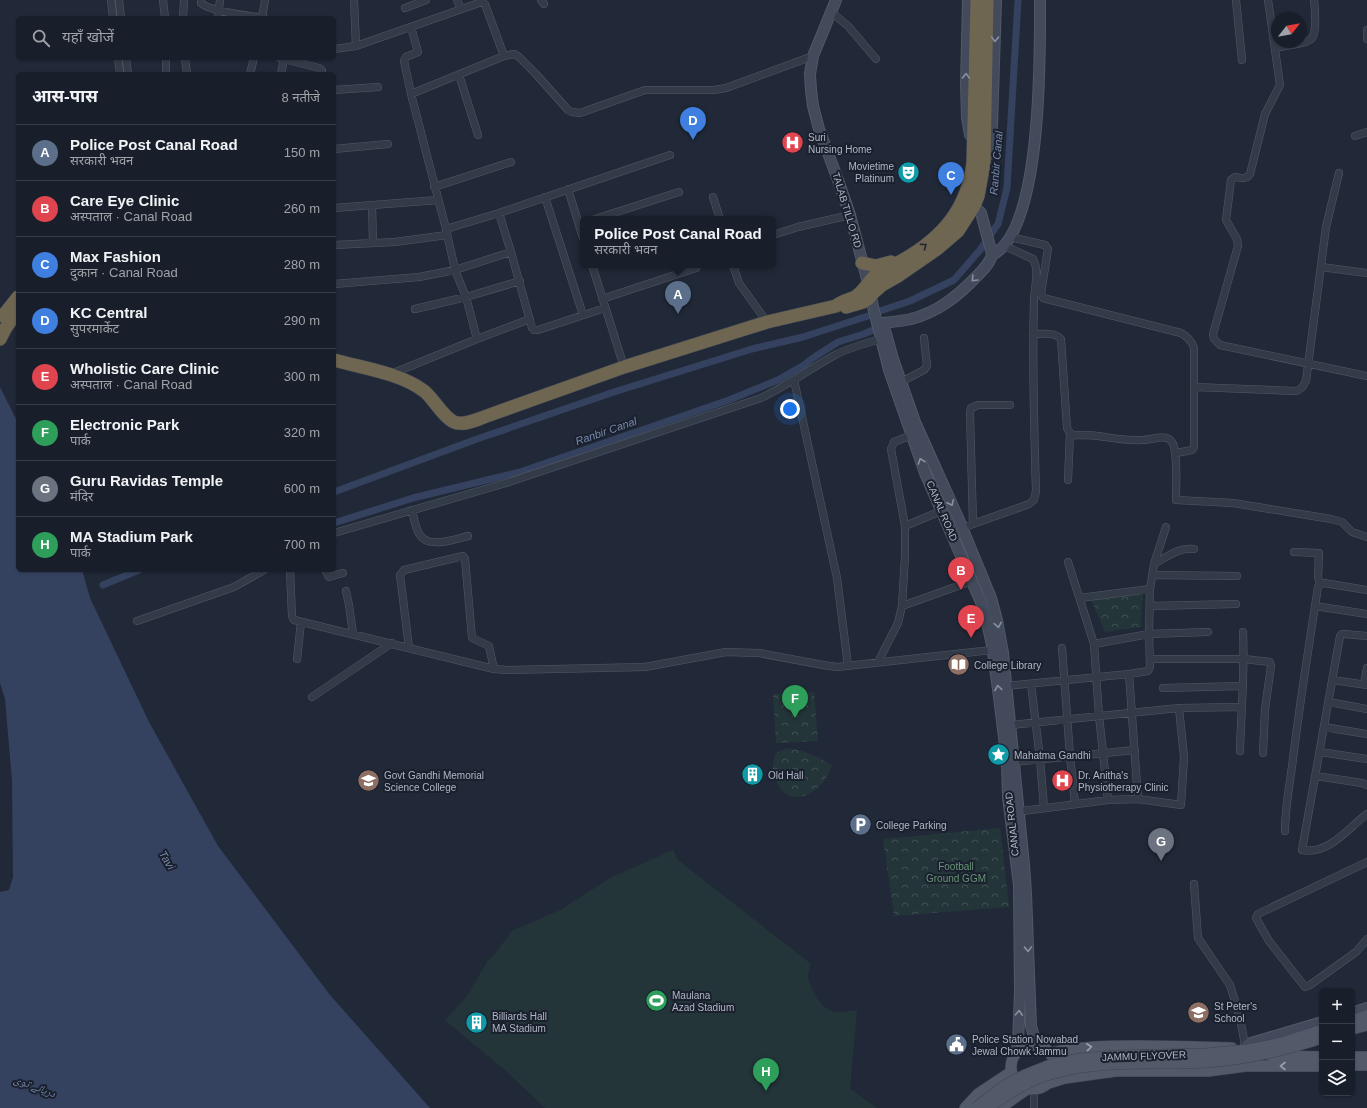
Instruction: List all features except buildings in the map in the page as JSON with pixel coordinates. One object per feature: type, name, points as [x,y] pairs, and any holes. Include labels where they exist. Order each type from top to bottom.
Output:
[{"type":"highway","points":[[336,361],[389,374],[401,379],[425,392],[453,422],[462,423],[484,417],[624,367],[767,322],[836,306],[841,302],[871,290],[925,258],[950,239],[958,231],[974,206],[978,196],[984,163],[979,91],[977,0]]},
{"type":"highway","points":[[871,290],[877,275],[905,259],[938,235],[948,225],[958,211],[963,200],[971,177],[987,0]]},
{"type":"highway","points":[[862,263],[876,266],[905,259]]},
{"type":"highway","points":[[0,321],[16,299]]},
{"type":"highway","points":[[0,340],[5,329],[16,313]]},
{"type":"main road","name":"TALAB TILLO RD","points":[[836,0],[813,56],[810,74],[811,90],[813,106],[819,129],[850,215],[862,263],[871,290]]},
{"type":"main road","points":[[968,0],[966,84],[967,117],[970,135],[974,141]]},
{"type":"main road","points":[[984,163],[990,147],[992,126],[996,0]]},
{"type":"main road","points":[[974,206],[981,213],[991,251],[1001,250],[1010,237],[1024,201],[1037,130],[1040,55],[1040,0]]},
{"type":"main road","name":"CANAL ROAD","points":[[991,251],[983,270],[962,292],[951,300],[938,308],[910,319],[883,323],[915,422],[962,528],[994,606],[1003,653],[1014,762],[1014,812],[1019,885],[1020,992],[1018,1044],[1016,1052]]},
{"type":"main road","name":"CANAL ROAD","points":[[871,290],[888,370],[925,473],[985,614],[992,650],[1026,893],[1031,1026],[1036,1044]]},
{"type":"main road","points":[[1355,1012],[1367,1008]]},
{"type":"main road","points":[[1355,1020],[1367,1016]]},
{"type":"main road","points":[[1244,1047],[1256,1040],[1319,1023]]},
{"type":"main road","points":[[1355,1028],[1367,1025]]},
{"type":"main road","name":"JAMMU FLYOVER","points":[[976,1108],[1004,1086],[1025,1075],[1050,1065],[1080,1058],[1206,1054],[1248,1050],[1282,1043],[1319,1031]]},
{"type":"main road","name":"JAMMU FLYOVER","points":[[988,1108],[1009,1093],[1030,1082],[1057,1072],[1082,1067],[1115,1064],[1207,1062],[1249,1058],[1285,1050],[1319,1039]]},
{"type":"main road","points":[[1031,1089],[1017,1083],[1011,1072],[1010,1065],[1016,1052],[1029,1044],[1036,1044],[1044,1047],[1051,1053],[1055,1060],[1056,1069],[1049,1083]]},
{"type":"main road","points":[[1051,1053],[1095,1046],[1205,1046],[1244,1047],[1275,1056],[1319,1057]]},
{"type":"main road","points":[[1244,1047],[1246,1066]]},
{"type":"main road","points":[[1355,1057],[1367,1057]]},
{"type":"main road","points":[[1355,1065],[1367,1065]]},
{"type":"main road","points":[[1000,1108],[1031,1089],[1042,1088],[1049,1083],[1065,1078],[1116,1071],[1208,1071],[1246,1066],[1319,1066]]},
{"type":"main road","points":[[965,1108],[978,1094],[1011,1072]]},
{"type":"street","points":[[111,0],[113,16]]},
{"type":"street","points":[[119,0],[121,16]]},
{"type":"street","points":[[163,0],[165,16]]},
{"type":"street","points":[[183,16],[184,0]]},
{"type":"street","points":[[201,0],[201,3],[204,6],[218,14],[240,16]]},
{"type":"street","points":[[218,14],[220,0]]},
{"type":"street","points":[[262,16],[265,0]]},
{"type":"street","points":[[354,0],[356,46]]},
{"type":"street","points":[[405,8],[426,0]]},
{"type":"street","points":[[456,0],[461,9]]},
{"type":"street","points":[[1236,0],[1242,60]]},
{"type":"street","points":[[1268,0],[1271,21]]},
{"type":"street","points":[[1307,42],[1314,34],[1314,0]]},
{"type":"street","points":[[336,49],[356,46],[478,2],[485,4],[504,56]]},
{"type":"street","points":[[830,12],[853,32],[876,59]]},
{"type":"street","points":[[411,27],[418,52],[406,57],[404,61],[434,187],[447,232],[455,270],[466,298],[477,339]]},
{"type":"street","points":[[1367,30],[1367,39]]},
{"type":"street","points":[[1275,48],[1280,82],[1279,88],[1265,114],[1250,174],[1244,179],[1235,178],[1231,180],[1226,220],[1237,239],[1238,246],[1213,334],[1214,339],[1220,345],[1367,376]]},
{"type":"street","points":[[411,94],[504,56],[514,54],[519,57],[568,110],[580,113],[638,91],[651,89],[714,90],[726,88],[813,56]]},
{"type":"street","points":[[118,60],[120,72]]},
{"type":"street","points":[[126,60],[128,72]]},
{"type":"street","points":[[166,60],[166,72]]},
{"type":"street","points":[[185,60],[187,72]]},
{"type":"street","points":[[250,72],[254,60]]},
{"type":"street","points":[[281,72],[282,60]]},
{"type":"street","points":[[289,60],[319,68],[322,72]]},
{"type":"street","points":[[459,75],[478,136]]},
{"type":"street","points":[[336,90],[378,87]]},
{"type":"street","points":[[1355,136],[1367,132]]},
{"type":"street","points":[[336,149],[388,144]]},
{"type":"street","points":[[336,245],[395,242],[447,232],[498,213],[670,155]]},
{"type":"street","points":[[434,187],[511,162]]},
{"type":"street","points":[[1194,388],[1296,391],[1300,389],[1306,380],[1329,213],[1339,173]]},
{"type":"street","points":[[568,189],[580,221]]},
{"type":"street","points":[[604,216],[679,192]]},
{"type":"street","points":[[545,197],[583,315]]},
{"type":"street","points":[[714,197],[719,216]]},
{"type":"street","points":[[336,208],[438,200]]},
{"type":"street","points":[[372,205],[373,242]]},
{"type":"street","points":[[498,213],[520,281],[532,328],[534,330],[605,308]]},
{"type":"street","points":[[776,234],[798,227],[850,215]]},
{"type":"street","points":[[1010,237],[1045,245],[1048,249],[1041,293],[1044,298],[1181,332],[1192,342],[1194,348],[1194,447],[1192,450],[1176,453]]},
{"type":"street","points":[[962,528],[1029,504],[1034,500],[1036,491],[1033,408],[1033,334],[1037,267],[1033,259],[1005,246]]},
{"type":"street","points":[[336,284],[419,278],[455,270],[511,252]]},
{"type":"street","points":[[1321,267],[1367,273]]},
{"type":"street","points":[[593,268],[624,367]]},
{"type":"street","points":[[602,299],[696,268]]},
{"type":"street","points":[[733,268],[739,283],[767,322]]},
{"type":"street","points":[[415,309],[466,298],[520,281]]},
{"type":"street","points":[[389,374],[530,319]]},
{"type":"street","points":[[1033,334],[1055,335],[1059,336],[1061,339],[1067,428],[1070,434],[1068,480]]},
{"type":"street","points":[[901,382],[924,370],[927,366],[924,338]]},
{"type":"street","points":[[336,532],[506,483],[761,398],[836,354],[850,348],[881,339]]},
{"type":"street","points":[[794,380],[837,578],[848,666]]},
{"type":"street","points":[[973,524],[971,408],[978,405],[1010,405]]},
{"type":"street","points":[[1070,434],[1096,435],[1127,441],[1148,440],[1163,437],[1169,439],[1172,441],[1176,453],[1176,500],[1233,503],[1331,519],[1342,522],[1352,532],[1367,537]]},
{"type":"street","points":[[878,662],[898,623],[902,606],[905,526],[891,449],[894,442],[912,436]]},
{"type":"street","points":[[412,510],[420,535],[430,542],[438,542],[468,536]]},
{"type":"street","points":[[905,526],[941,511]]},
{"type":"street","points":[[1006,686],[1096,678],[1148,671],[1150,667],[1150,588],[1154,564],[1166,527]]},
{"type":"street","points":[[1154,564],[1184,549],[1194,549]]},
{"type":"street","points":[[1285,831],[1288,794],[1301,698],[1318,587],[1320,584],[1318,577],[1319,553],[1294,552]]},
{"type":"street","points":[[409,648],[400,575],[401,573],[406,569],[463,556],[465,559],[472,638],[489,646],[494,669]]},
{"type":"street","points":[[1068,562],[1094,644],[1102,753],[1108,800]]},
{"type":"street","points":[[137,620],[228,590],[260,572]]},
{"type":"street","points":[[290,572],[292,616],[294,620],[494,669],[645,667],[726,652],[759,653],[837,667],[992,650]]},
{"type":"street","points":[[326,572],[329,577],[343,573]]},
{"type":"street","points":[[1152,575],[1237,576]]},
{"type":"street","points":[[902,606],[972,581]]},
{"type":"street","points":[[1320,584],[1324,583],[1367,590]]},
{"type":"street","points":[[1080,598],[1150,588]]},
{"type":"street","points":[[346,591],[353,634]]},
{"type":"street","points":[[1150,606],[1236,604]]},
{"type":"street","points":[[1315,606],[1367,614]]},
{"type":"street","points":[[297,659],[301,622]]},
{"type":"street","points":[[1094,644],[1149,634],[1208,632]]},
{"type":"street","points":[[1240,752],[1244,659],[1243,632]]},
{"type":"street","points":[[1367,636],[1342,634],[1328,702],[1302,850],[1320,849],[1327,846],[1367,814]]},
{"type":"street","points":[[312,697],[392,643]]},
{"type":"street","points":[[1062,648],[1075,804]]},
{"type":"street","points":[[1150,659],[1244,659],[1269,661],[1271,664],[1265,709],[1263,753]]},
{"type":"street","points":[[1333,680],[1366,684],[1367,668]]},
{"type":"street","points":[[1129,674],[1138,799]]},
{"type":"street","points":[[1031,684],[1044,808]]},
{"type":"street","points":[[1163,688],[1243,686]]},
{"type":"street","points":[[1328,702],[1367,709]]},
{"type":"street","points":[[1010,725],[1180,708],[1241,707]]},
{"type":"street","points":[[1014,812],[1108,800],[1138,799],[1181,805],[1184,757],[1180,708]]},
{"type":"street","points":[[1324,727],[1367,734]]},
{"type":"street","points":[[1014,762],[1135,750]]},
{"type":"street","points":[[1320,752],[1367,759]]},
{"type":"street","points":[[1316,776],[1367,785]]},
{"type":"street","points":[[1367,862],[1258,914],[1256,918],[1269,941],[1305,987],[1310,986],[1356,952],[1367,939]]},
{"type":"street","points":[[1194,884],[1198,938],[1230,985],[1240,1018],[1244,1047]]},
{"type":"street","points":[[1031,1089],[1034,1108]]},
{"type":"green space","points":[[1143,587],[1141,627],[1105,632],[1089,595]]},
{"type":"green space","points":[[814,692],[818,741],[776,743],[773,694]]},
{"type":"green space","points":[[788,748],[811,754],[832,765],[822,784],[805,796],[794,797],[786,793],[779,786],[775,777],[773,768],[774,759],[778,752]]},
{"type":"green space","name":"Football Ground GGM","points":[[1000,828],[1009,907],[894,916],[883,839]]},
{"type":"green space","points":[[673,850],[678,860],[811,964],[808,974],[809,980],[813,991],[824,1006],[834,1012],[857,1010],[850,1089],[877,1108],[545,1108],[507,1072],[445,1020],[467,996],[488,960],[494,955],[512,931],[560,910],[612,877]]},
{"type":"water","points":[[0,387],[16,419],[16,572],[83,572],[90,598],[149,722],[218,846],[330,995],[430,1108],[0,1108],[0,892],[9,890],[13,877],[12,780],[5,699],[0,683]]},
{"type":"waterway","name":"Ranbir Canal","points":[[880,311],[910,301],[954,280],[980,250],[998,224],[1007,188],[1018,0]]},
{"type":"waterway","name":"Ranbir Canal","points":[[336,491],[477,439],[614,392],[752,349],[803,337],[868,316]]},
{"type":"waterway","name":"Ranbir Canal","points":[[336,522],[413,498],[520,472],[729,400],[778,380],[804,365],[838,342],[873,330]]},
{"type":"waterway","name":"Ranbir Canal","points":[[103,585],[134,572]]},
{"type":"place","name":"KC Central","points":[[693,140]]},
{"type":"place","name":"Suri Nursing Home","points":[[793,143]]},
{"type":"place","name":"Movietime Platinum","points":[[909,172]]},
{"type":"place","name":"Max Fashion","points":[[951,195]]},
{"type":"place","name":"Police Post Canal Road","points":[[678,314]]},
{"type":"place","name":"Care Eye Clinic","points":[[961,590]]},
{"type":"place","name":"Wholistic Care Clinic","points":[[971,638]]},
{"type":"place","name":"College Library","points":[[959,665]]},
{"type":"place","name":"Electronic Park","points":[[795,718]]},
{"type":"place","name":"Mahatma Gandhi","points":[[998,755]]},
{"type":"place","name":"Old Hall","points":[[753,775]]},
{"type":"place","name":"Govt Gandhi Memorial Science College","points":[[369,781]]},
{"type":"place","name":"Dr. Anitha's Physiotherapy Clinic","points":[[1063,781]]},
{"type":"place","name":"College Parking","points":[[860,825]]},
{"type":"place","name":"Guru Ravidas Temple","points":[[1161,861]]},
{"type":"place","name":"Maulana Azad Stadium","points":[[656,1001]]},
{"type":"place","name":"St Peter's School","points":[[1198,1012]]},
{"type":"place","name":"Billiards Hall MA Stadium","points":[[477,1022]]},
{"type":"place","name":"Police Station Nowabad Jewal Chowk Jammu","points":[[956,1045]]},
{"type":"place","name":"MA Stadium Park","points":[[766,1091]]},
{"type":"water label","name":"Tavi","points":[[167,860]]},
{"type":"water label","name":"دریائے توی","points":[[35,1086]]}]
